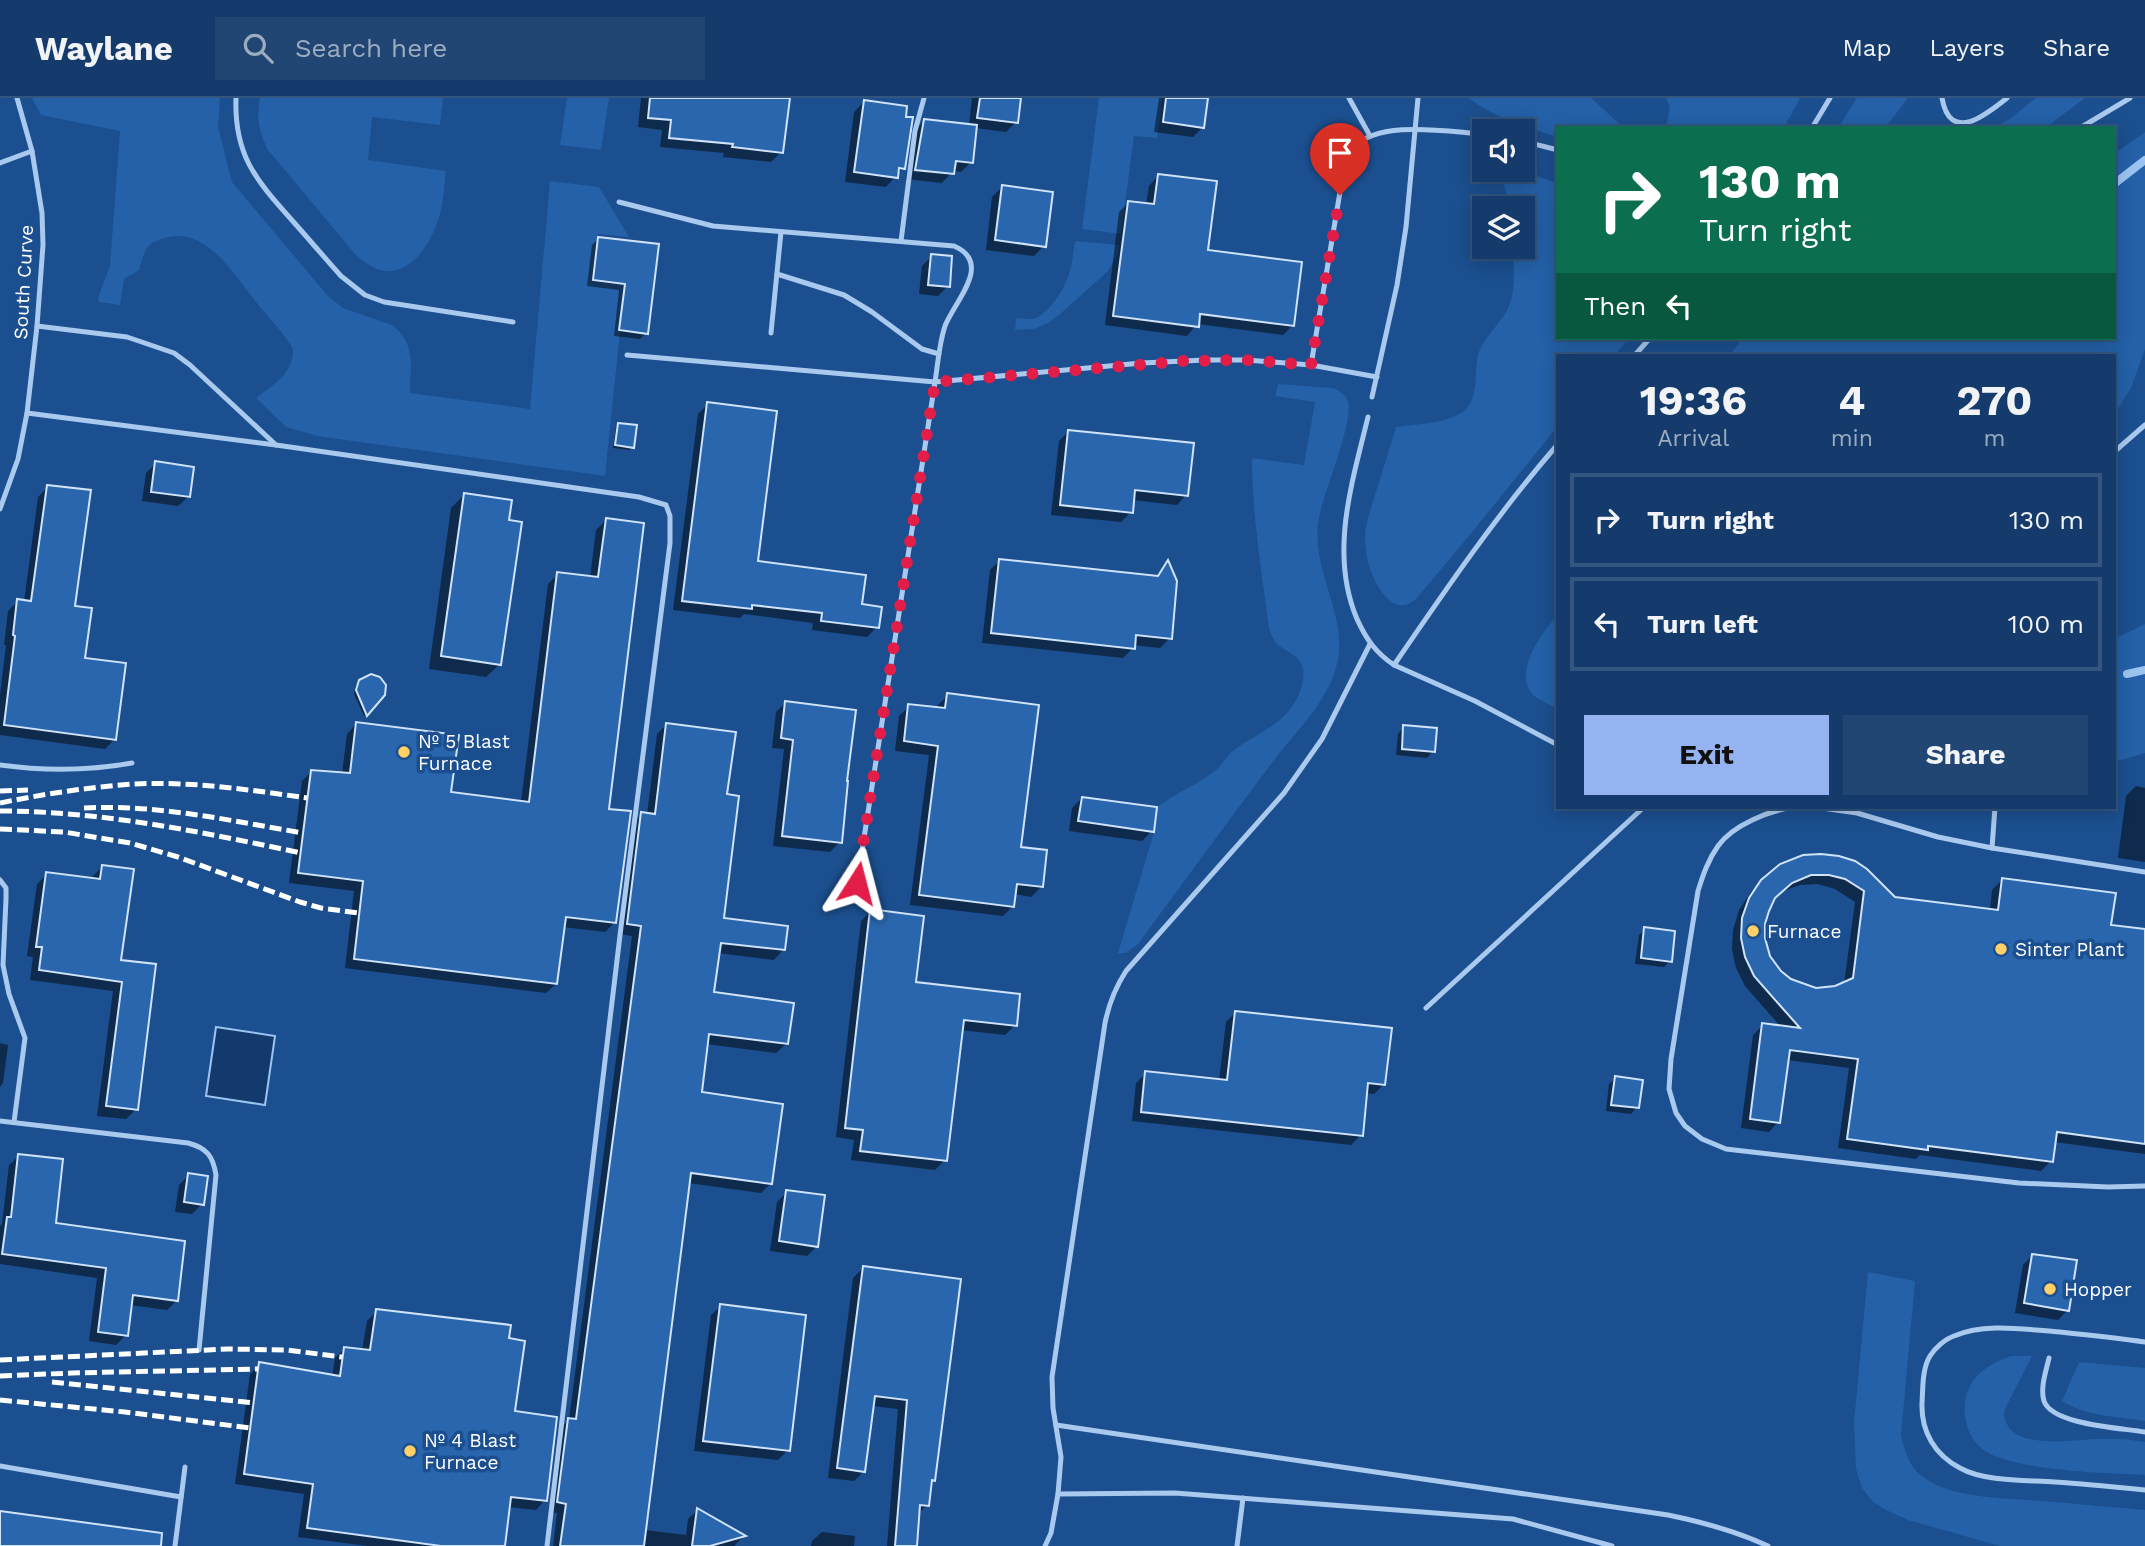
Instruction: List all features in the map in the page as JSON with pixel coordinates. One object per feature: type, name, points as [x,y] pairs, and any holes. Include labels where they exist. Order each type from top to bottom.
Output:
[{"type":"lane","name":"South Curve","points":[[0,509],[18,459],[27,413],[43,245],[42,213],[32,151],[17,98]]},
{"type":"lane","points":[[236,98],[239,137],[259,183],[341,276],[356,289],[384,302],[513,322]]},
{"type":"lane","points":[[901,241],[915,131],[924,98]]},
{"type":"lane","points":[[1349,98],[1370,136]]},
{"type":"lane","points":[[1372,397],[1397,285],[1406,227],[1418,98]]},
{"type":"lane","points":[[1813,126],[1830,98]]},
{"type":"lane","points":[[1942,98],[1944,110],[1949,117],[1955,121],[1970,123],[2007,98]]},
{"type":"lane","points":[[2083,126],[2130,98]]},
{"type":"lane","points":[[1311,365],[1344,168],[1354,148],[1370,136],[1385,131],[1472,133]]},
{"type":"lane","points":[[1535,144],[1556,150]]},
{"type":"lane","points":[[0,163],[32,151]]},
{"type":"lane","points":[[619,202],[713,226],[954,246],[963,250],[971,263],[971,277],[949,316],[939,354],[857,883]]},
{"type":"lane","points":[[771,333],[781,232]]},
{"type":"lane","points":[[777,274],[844,295],[922,349],[939,354]]},
{"type":"lane","points":[[37,326],[127,337],[174,353],[276,446]]},
{"type":"lane","points":[[1636,354],[1648,340]]},
{"type":"lane","points":[[627,355],[935,382],[1180,361],[1246,360],[1311,365],[1377,377]]},
{"type":"lane","points":[[27,413],[639,497],[666,505],[670,516],[670,543],[547,1546]]},
{"type":"lane","points":[[1368,417],[1347,509],[1343,570],[1351,604],[1370,644],[1394,664],[1475,701],[1556,744]]},
{"type":"lane","points":[[2116,450],[2145,425]]},
{"type":"lane","points":[[1394,664],[1452,581],[1556,446]]},
{"type":"lane","points":[[1045,1546],[1051,1533],[1061,1457],[1053,1408],[1052,1377],[1056,1339],[1109,1003],[1126,971],[1284,793],[1307,763],[1370,644]]},
{"type":"lane","points":[[0,765],[59,770],[102,768],[132,763]]},
{"type":"lane","points":[[1426,1008],[1642,809]]},
{"type":"lane","points":[[1780,809],[1759,817],[1727,836],[1719,844],[1705,868],[1698,891],[1671,1059],[1669,1088],[1676,1113],[1685,1126],[1702,1139],[1726,1149],[2030,1184],[2145,1186]]},
{"type":"lane","points":[[1829,809],[1857,813],[1938,837],[1992,848],[2145,872]]},
{"type":"lane","points":[[1992,848],[1995,809]]},
{"type":"lane","points":[[0,880],[6,888],[3,965],[9,994],[25,1038],[14,1122]]},
{"type":"lane","points":[[0,1121],[188,1143],[198,1145],[213,1158],[216,1175],[199,1350]]},
{"type":"lane","points":[[2145,1342],[2099,1335],[2018,1329],[1967,1332],[1952,1336],[1939,1345],[1929,1357],[1922,1409],[1925,1431],[1933,1446],[1943,1457],[1961,1469],[2009,1479],[2145,1490]]},
{"type":"lane","points":[[2049,1358],[2043,1391],[2049,1410],[2071,1420],[2145,1432]]},
{"type":"lane","points":[[1056,1425],[1668,1515],[1700,1522],[1768,1546]]},
{"type":"lane","points":[[0,1466],[181,1497]]},
{"type":"lane","points":[[175,1546],[185,1468]]},
{"type":"lane","points":[[1058,1494],[1163,1493],[1243,1497],[1513,1519],[1612,1546]]},
{"type":"lane","points":[[1237,1546],[1243,1497]]},
{"type":"shaded area","points":[[32,98],[220,98],[218,127],[232,182],[328,296],[343,308],[392,325],[400,333],[409,348],[410,393],[530,409],[550,181],[599,187],[629,237],[598,234],[593,279],[625,284],[605,476],[317,436],[286,427],[256,398],[286,372],[293,349],[219,256],[208,247],[183,236],[155,241],[145,252],[139,270],[124,279],[120,305],[99,302],[98,298],[110,266],[120,131],[41,115]]},
{"type":"shaded area","points":[[260,98],[443,98],[440,125],[372,117],[368,160],[446,171],[440,214],[435,229],[418,256],[408,265],[383,271],[355,254],[268,150],[259,125]]},
{"type":"shaded area","points":[[567,98],[609,98],[601,150],[560,145]]},
{"type":"shaded area","points":[[1099,98],[1163,98],[1157,138],[1134,136],[1121,234],[1082,229]]},
{"type":"shaded area","points":[[1469,98],[1591,98],[1622,126],[1556,126],[1556,137],[1535,130],[1535,119],[1507,119]]},
{"type":"shaded area","points":[[1666,98],[1800,98],[1785,126],[1666,126],[1670,107]]},
{"type":"shaded area","points":[[1857,98],[1908,98],[1887,126],[1839,126]]},
{"type":"shaded area","points":[[2036,98],[2085,98],[2048,126],[1997,126]]},
{"type":"shaded area","points":[[2145,132],[2145,349],[2131,388],[2116,412],[2116,354],[1732,352],[1741,340],[2116,340],[2116,153]]},
{"type":"shaded area","points":[[1535,176],[1556,183],[1556,340],[1627,340],[1616,354],[1556,354],[1556,428],[1416,599],[1399,605],[1380,590],[1372,573],[1365,547],[1367,522],[1396,427],[1440,421],[1457,415],[1469,406],[1474,392],[1478,355],[1511,300],[1514,259],[1535,259],[1535,196],[1508,196],[1504,184],[1535,182]]},
{"type":"shaded area","points":[[1075,241],[1119,245],[1117,256],[1107,272],[1048,323],[1034,329],[1015,330],[1016,318],[1038,317],[1058,296],[1066,283]]},
{"type":"shaded area","points":[[1278,384],[1332,388],[1342,393],[1348,401],[1347,424],[1320,513],[1317,533],[1323,571],[1338,626],[1337,664],[1327,691],[1319,703],[1138,944],[1126,953],[1118,953],[1154,832],[1157,807],[1209,775],[1234,750],[1275,724],[1291,708],[1302,685],[1301,664],[1296,657],[1277,644],[1269,629],[1256,523],[1252,458],[1304,465],[1315,402],[1275,396]]},
{"type":"shaded area","points":[[1556,617],[1556,708],[1537,698],[1529,689],[1526,679],[1530,656]]},
{"type":"shaded area","points":[[2145,624],[2145,753],[2116,761],[2116,638]]},
{"type":"shaded area","points":[[216,1027],[275,1036],[265,1105],[206,1096]]},
{"type":"shaded area","points":[[1868,1272],[1915,1281],[1901,1435],[1908,1459],[1918,1473],[1949,1490],[1981,1496],[2145,1510],[2145,1546],[2000,1546],[1908,1520],[1872,1501],[1862,1488],[1856,1469],[1854,1422]]},
{"type":"shaded area","points":[[2011,1356],[2032,1356],[2004,1411],[2007,1424],[2015,1433],[2040,1441],[2127,1439],[2145,1442],[2145,1475],[2035,1466],[1994,1456],[1981,1448],[1970,1434],[1966,1422],[1967,1394],[1980,1373]]},
{"type":"shaded area","points":[[2079,1362],[2145,1368],[2145,1421],[2092,1413],[2062,1401]]},
{"type":"building","points":[[650,98],[790,98],[783,153],[732,147],[733,144],[669,138],[671,120],[648,118]]},
{"type":"building","points":[[980,98],[1021,98],[1018,123],[977,118]]},
{"type":"building","points":[[1166,98],[1208,98],[1204,128],[1163,122]]},
{"type":"building","points":[[864,100],[907,106],[906,117],[913,117],[905,169],[899,168],[898,178],[854,172]]},
{"type":"building","points":[[924,119],[977,125],[973,163],[956,161],[954,174],[915,170]]},
{"type":"building","points":[[1158,174],[1217,181],[1208,250],[1302,262],[1294,326],[1200,314],[1199,327],[1113,316],[1128,201],[1154,204]]},
{"type":"building","points":[[1002,185],[1053,192],[1046,247],[995,240]]},
{"type":"building","points":[[598,237],[659,244],[648,334],[619,330],[625,284],[593,280]]},
{"type":"building","points":[[931,254],[952,256],[950,287],[928,285]]},
{"type":"building","points":[[707,402],[777,411],[758,561],[866,575],[862,604],[882,607],[879,628],[821,621],[822,613],[682,601]]},
{"type":"building","points":[[618,423],[637,425],[634,448],[615,445]]},
{"type":"building","points":[[1068,430],[1194,443],[1188,496],[1135,490],[1133,513],[1060,505]]},
{"type":"building","points":[[155,461],[194,467],[190,497],[151,492]]},
{"type":"building","points":[[47,485],[91,490],[75,606],[92,608],[85,658],[126,663],[116,740],[4,725],[17,599],[31,601]]},
{"type":"building","points":[[464,493],[512,500],[509,520],[522,522],[501,665],[441,656]]},
{"type":"building","name":"Nº 5 Blast Furnace","points":[[606,518],[644,523],[609,809],[631,811],[616,923],[566,917],[557,984],[354,959],[363,881],[298,873],[311,770],[350,773],[356,722],[459,735],[451,792],[529,802],[557,572],[598,577]]},
{"type":"building","points":[[999,559],[1158,576],[1168,560],[1177,581],[1172,639],[1136,635],[1135,649],[991,633]]},
{"type":"building","points":[[371,674],[380,677],[386,685],[385,695],[367,716],[356,690],[359,680]]},
{"type":"building","points":[[947,693],[1039,705],[1021,847],[1047,850],[1043,887],[1017,884],[1014,907],[919,895],[938,746],[904,741],[908,704],[945,708]]},
{"type":"building","points":[[785,701],[856,710],[842,843],[782,836],[793,740],[781,738]]},
{"type":"building","points":[[666,723],[736,732],[727,794],[739,796],[724,918],[788,926],[785,950],[721,943],[714,992],[794,1003],[788,1044],[709,1034],[702,1092],[783,1104],[772,1184],[691,1173],[644,1546],[560,1546],[566,1504],[557,1502],[568,1418],[576,1419],[641,926],[627,924],[641,812],[655,814]]},
{"type":"building","points":[[1403,725],[1437,728],[1435,752],[1402,749]]},
{"type":"building","points":[[1082,797],[1157,807],[1154,832],[1078,821]]},
{"type":"building","points":[[1803,855],[1839,856],[1855,861],[1895,897],[1998,910],[2002,878],[2116,893],[2111,925],[2145,929],[2145,1144],[2057,1132],[2053,1162],[1847,1139],[1858,1059],[1790,1050],[1780,1123],[1750,1119],[1762,1023],[1800,1028],[1754,976],[1745,957],[1741,938],[1742,918],[1749,898],[1761,880],[1780,864]],"holes":[[[1811,875],[1829,875],[1845,879],[1864,891],[1853,978],[1835,986],[1816,988],[1791,979],[1781,971],[1770,956],[1765,938],[1765,924],[1775,898],[1792,883]]]},
{"type":"building","points":[[102,865],[134,869],[121,960],[156,964],[138,1110],[106,1106],[122,982],[39,970],[42,947],[36,947],[46,872],[100,879]]},
{"type":"building","points":[[870,909],[924,916],[916,982],[1020,994],[1017,1026],[964,1020],[947,1161],[860,1151],[863,1130],[845,1128]]},
{"type":"building","points":[[1644,927],[1675,931],[1672,962],[1641,958]]},
{"type":"building","points":[[1235,1011],[1392,1028],[1385,1085],[1368,1083],[1363,1136],[1141,1112],[1145,1071],[1227,1080]]},
{"type":"building","points":[[1615,1076],[1643,1080],[1639,1108],[1611,1105]]},
{"type":"building","points":[[18,1154],[63,1159],[56,1223],[185,1241],[178,1301],[133,1295],[128,1336],[98,1332],[106,1268],[2,1254],[7,1217],[11,1217]]},
{"type":"building","points":[[188,1173],[208,1176],[204,1205],[184,1202]]},
{"type":"building","points":[[786,1190],[825,1195],[818,1247],[779,1241]]},
{"type":"building","name":"Hopper","points":[[2032,1254],[2077,1260],[2069,1311],[2024,1303]]},
{"type":"building","points":[[863,1266],[961,1279],[935,1481],[932,1480],[929,1506],[920,1505],[917,1546],[895,1546],[907,1400],[875,1396],[865,1472],[837,1468]]},
{"type":"building","points":[[720,1304],[806,1315],[790,1451],[703,1441]]},
{"type":"building","name":"Nº 4 Blast Furnace","points":[[376,1309],[511,1325],[509,1338],[525,1341],[515,1411],[557,1417],[547,1501],[511,1497],[505,1546],[441,1546],[307,1528],[313,1484],[244,1474],[259,1362],[340,1376],[344,1347],[370,1350]]},
{"type":"building","points":[[697,1508],[746,1536],[710,1546],[692,1546]]},
{"type":"building","points":[[0,1511],[162,1533],[161,1546],[0,1546]]},
{"type":"waterway","points":[[2116,182],[2145,160]]},
{"type":"waterway","points":[[2127,674],[2145,670]]},
{"type":"railway","points":[[0,803],[83,789],[156,783],[221,787],[307,798]]},
{"type":"railway","points":[[0,791],[28,790]]},
{"type":"railway","points":[[84,808],[167,811],[303,833]]},
{"type":"railway","points":[[0,811],[114,819],[189,830],[301,853]]},
{"type":"railway","points":[[0,829],[64,832],[130,843],[178,857],[300,902],[359,913]]},
{"type":"railway","points":[[0,1360],[228,1349],[287,1350],[342,1357]]},
{"type":"railway","points":[[0,1376],[258,1369]]},
{"type":"railway","points":[[52,1382],[254,1403]]},
{"type":"railway","points":[[0,1400],[250,1428]]},
{"type":"place","name":"Nº 5 Blast Furnace","points":[[404,752]]},
{"type":"place","name":"Furnace","points":[[1753,931]]},
{"type":"place","name":"Sinter Plant","points":[[2001,949]]},
{"type":"place","name":"Hopper","points":[[2050,1289]]},
{"type":"place","name":"Nº 4 Blast Furnace","points":[[410,1451]]},
{"type":"route","points":[[857,883],[935,382],[1142,363],[1205,360],[1311,365],[1340,195]]}]
